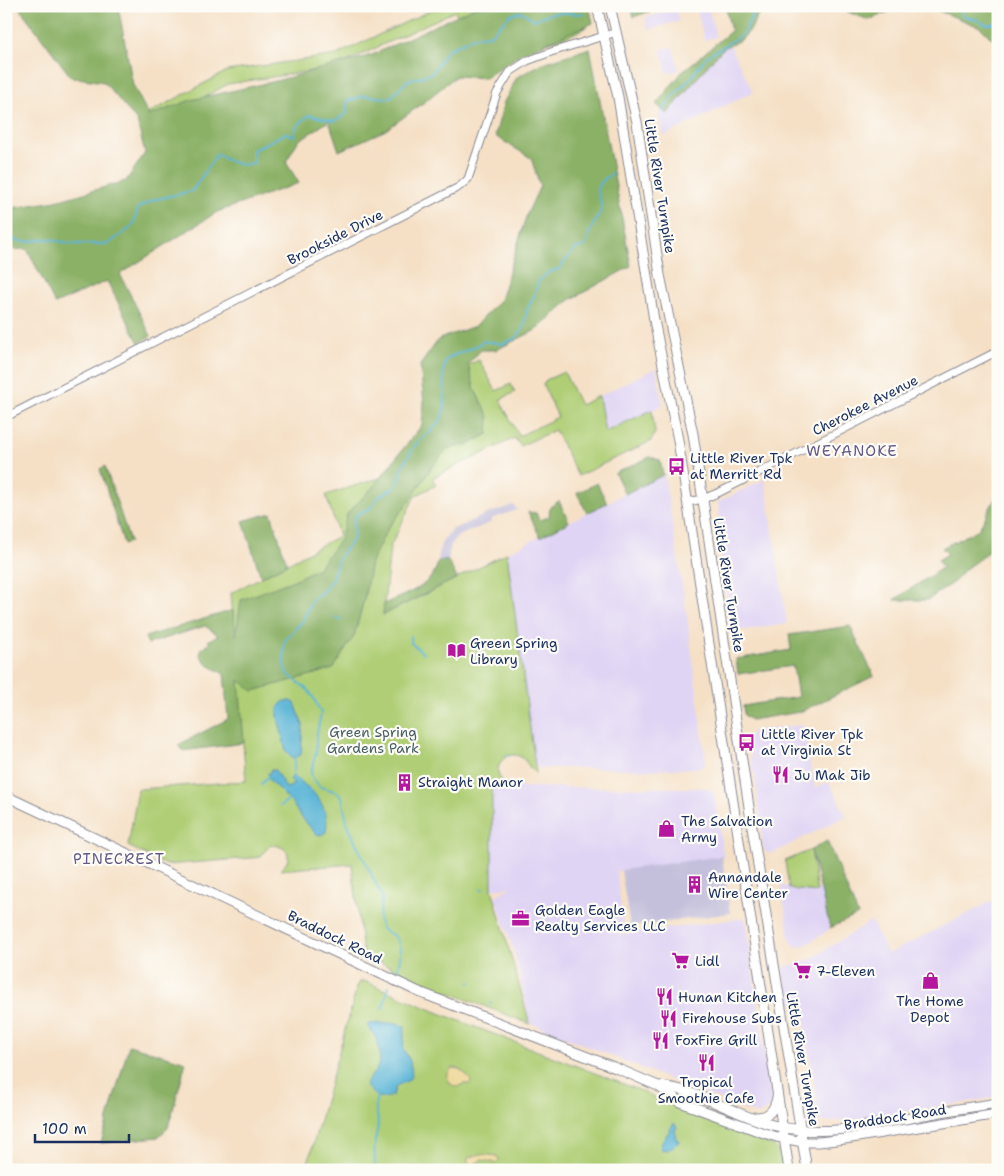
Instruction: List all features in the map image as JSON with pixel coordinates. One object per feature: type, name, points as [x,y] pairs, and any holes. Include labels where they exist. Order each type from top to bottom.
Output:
[{"type":"main road","name":"Little River Turnpike","points":[[597,6],[618,98],[654,320],[675,421],[789,1170]]},
{"type":"main road","name":"Little River Turnpike","points":[[610,6],[637,122],[660,276],[693,434],[771,951],[807,1170]]},
{"type":"main road","name":"Braddock Road","points":[[6,796],[419,992],[616,1068],[658,1086],[680,1102],[739,1125],[785,1139],[803,1142],[845,1139],[998,1114]]},
{"type":"main road","name":"Braddock Road","points":[[658,1086],[676,1088],[743,1116],[801,1131],[845,1130],[998,1103]]},
{"type":"main road","points":[[743,1116],[758,1117],[771,1112],[776,1105],[778,1089]]},
{"type":"street","name":"Brookside Drive","points":[[6,417],[459,187],[468,179],[497,93],[510,72],[527,61],[616,32]]},
{"type":"street","name":"Cherokee Avenue","points":[[688,502],[703,499],[748,478],[998,351]]},
{"type":"shaded area","points":[[708,6],[716,37],[704,40],[697,9]]},
{"type":"shaded area","points":[[676,9],[679,21],[648,30],[645,18]]},
{"type":"shaded area","points":[[727,40],[753,92],[664,136],[658,115]]},
{"type":"shaded area","points":[[673,47],[679,70],[667,73],[661,50]]},
{"type":"shaded area","points":[[656,368],[663,405],[605,433],[599,396]]},
{"type":"shaded area","points":[[664,474],[685,602],[706,762],[704,767],[647,770],[537,768],[537,765],[534,765],[507,553]]},
{"type":"shaded area","points":[[765,479],[787,624],[732,632],[716,520],[720,519],[718,502]]},
{"type":"shaded area","points":[[514,505],[517,510],[491,519],[492,522],[458,536],[450,546],[448,561],[438,561],[441,544],[451,530],[487,514]]},
{"type":"shaded area","points":[[802,725],[815,788],[829,782],[846,816],[773,853],[767,853],[763,847],[755,774],[753,774],[748,739],[753,731]]},
{"type":"shaded area","points":[[492,788],[707,788],[714,793],[724,857],[612,872],[617,872],[623,925],[618,935],[745,918],[772,1103],[770,1108],[758,1115],[530,1023],[514,951],[495,896],[511,887],[492,889]]},
{"type":"shaded area","points":[[722,856],[730,913],[630,927],[621,870]]},
{"type":"shaded area","points":[[781,886],[823,889],[829,930],[809,943],[800,947],[795,946],[790,940]]},
{"type":"shaded area","points":[[998,898],[998,1097],[864,1119],[820,1122],[801,999],[789,1005],[783,971],[785,967],[811,959],[871,921],[888,954]]},
{"type":"green space","points":[[18,6],[118,6],[133,85],[149,116],[191,100],[276,81],[372,55],[477,6],[589,6],[593,23],[522,53],[485,78],[456,76],[386,130],[339,151],[329,121],[298,141],[286,162],[299,183],[217,212],[120,274],[151,336],[139,343],[107,281],[55,304],[27,249],[6,250],[6,208],[56,201],[126,181],[145,153],[137,121],[104,82],[71,77]]},
{"type":"green space","points":[[440,6],[579,6],[585,28],[567,37],[481,63],[455,11],[335,67],[228,84],[140,133],[138,119],[227,71],[336,55]]},
{"type":"green space","points":[[631,6],[666,6],[633,17]]},
{"type":"green space","points":[[725,6],[778,6],[758,14],[751,29],[742,39],[724,48],[715,57],[667,114],[656,104],[683,71],[731,31]]},
{"type":"green space","points":[[816,6],[902,6],[869,20],[835,7]]},
{"type":"green space","points":[[920,6],[998,6],[998,40],[990,37],[980,27],[939,11]]},
{"type":"green space","points":[[590,48],[631,266],[570,300],[536,330],[496,350],[481,350],[468,364],[475,390],[489,417],[488,434],[470,444],[447,449],[388,528],[371,562],[364,600],[354,636],[333,669],[253,691],[239,680],[244,743],[183,751],[178,745],[228,719],[224,674],[208,665],[200,655],[201,649],[210,644],[208,641],[218,635],[205,626],[148,644],[145,637],[233,610],[236,635],[241,600],[294,580],[318,568],[340,540],[347,514],[372,488],[422,425],[424,403],[420,365],[439,339],[475,326],[500,300],[527,214],[540,186],[531,158],[495,136],[504,102],[517,77],[543,63]]},
{"type":"green space","name":"Green Spring Gardens Park","points":[[479,360],[496,391],[511,384],[515,392],[500,400],[519,436],[558,417],[543,385],[546,380],[564,372],[580,405],[599,396],[605,432],[652,410],[655,433],[651,441],[578,476],[555,430],[520,446],[515,438],[432,478],[436,485],[415,496],[390,547],[383,615],[507,553],[536,773],[519,756],[507,756],[499,765],[499,777],[511,787],[492,788],[492,889],[530,1024],[419,981],[363,954],[352,864],[280,870],[287,861],[287,853],[281,847],[270,845],[260,857],[166,865],[128,846],[138,789],[246,781],[231,593],[339,536],[326,495],[398,472],[433,429],[455,371]]},
{"type":"green space","points":[[650,457],[660,460],[663,475],[625,494],[615,473]]},
{"type":"green space","points":[[105,466],[130,542],[124,544],[100,469]]},
{"type":"green space","points":[[597,483],[607,503],[587,513],[577,493]]},
{"type":"green space","points":[[998,490],[998,545],[964,570],[955,581],[928,600],[894,600],[942,568],[938,560],[948,554],[942,548],[979,529]]},
{"type":"green space","points":[[559,501],[569,522],[540,537],[528,512],[536,513],[539,520],[549,517],[550,507]]},
{"type":"green space","points":[[271,513],[287,564],[261,577],[243,521]]},
{"type":"green space","points":[[438,561],[448,561],[457,578],[383,615],[384,604],[417,589],[431,577]]},
{"type":"green space","points":[[850,626],[874,676],[800,712],[751,720],[744,715],[743,706],[798,697],[793,666],[738,674],[736,659],[791,650],[789,635]]},
{"type":"green space","points":[[827,841],[858,915],[830,928],[811,850]]},
{"type":"green space","points":[[811,850],[817,892],[789,889],[785,861]]},
{"type":"green space","points":[[364,981],[439,1013],[644,1092],[685,1112],[774,1146],[780,1152],[783,1170],[306,1170],[357,987],[360,982]]},
{"type":"green space","points":[[129,1045],[186,1062],[168,1128],[158,1137],[101,1143]]},
{"type":"sand","points":[[453,1068],[464,1072],[471,1081],[470,1084],[463,1084],[457,1087],[451,1084],[448,1079],[448,1073]]},
{"type":"sand","points":[[480,1154],[497,1156],[499,1160],[496,1163],[482,1160],[472,1165],[468,1163],[468,1158]]},
{"type":"water","points":[[284,701],[295,703],[303,725],[301,755],[293,758],[286,751],[278,718],[278,710]]},
{"type":"water","points":[[271,770],[275,770],[286,788],[292,786],[293,783],[290,779],[293,776],[313,793],[323,806],[326,814],[326,832],[321,835],[316,834],[292,803],[269,780],[268,774]]},
{"type":"water","points":[[397,1023],[405,1027],[403,1048],[410,1061],[412,1074],[409,1080],[396,1086],[393,1095],[381,1098],[372,1093],[366,1086],[376,1070],[380,1058],[377,1041],[368,1024]]},
{"type":"water","points":[[674,1123],[677,1126],[675,1132],[676,1139],[679,1142],[668,1150],[660,1149],[661,1144]]},
{"type":"waterway","points":[[634,12],[645,6]]},
{"type":"waterway","points":[[663,111],[672,97],[689,80],[706,57],[743,34],[755,6]]},
{"type":"waterway","points":[[957,6],[963,16],[985,24],[998,24]]},
{"type":"waterway","points":[[6,238],[24,242],[48,239],[73,244],[108,244],[133,226],[138,208],[153,200],[192,191],[217,154],[235,163],[254,163],[253,150],[286,133],[294,136],[296,127],[309,115],[335,121],[347,113],[347,101],[364,96],[390,98],[408,80],[433,72],[447,50],[474,37],[490,35],[511,14],[522,12],[535,20],[552,13],[583,14]]},
{"type":"waterway","points":[[395,974],[400,960],[399,945],[394,936],[381,927],[379,917],[382,896],[347,822],[342,797],[335,791],[320,787],[312,777],[311,772],[316,752],[316,739],[321,713],[308,690],[286,672],[284,645],[286,639],[302,622],[312,600],[324,590],[332,579],[339,557],[354,538],[354,520],[357,514],[371,508],[377,498],[395,487],[399,482],[402,467],[416,444],[441,420],[444,410],[443,373],[446,360],[485,341],[502,344],[516,338],[523,329],[527,310],[535,294],[538,281],[549,272],[559,269],[575,249],[585,246],[590,230],[602,207],[597,189],[604,179],[612,174]]},
{"type":"waterway","points":[[334,618],[341,619]]},
{"type":"waterway","points":[[411,636],[411,643],[423,653]]},
{"type":"waterway","points":[[293,776],[295,758]]},
{"type":"waterway","points":[[261,784],[269,776]]},
{"type":"waterway","points":[[280,806],[289,800]]},
{"type":"waterway","points":[[383,1008],[389,986]]},
{"type":"waterway","points":[[375,1170],[375,1140],[378,1128],[377,1096]]},
{"type":"place","name":"Little River Tpk at Merritt Rd","points":[[676,466]]},
{"type":"place","name":"Green Spring Library","points":[[456,651]]},
{"type":"place","name":"Little River Tpk at Virginia St","points":[[747,742]]},
{"type":"place","name":"Ju Mak Jib","points":[[780,775]]},
{"type":"place","name":"Straight Manor","points":[[404,782]]},
{"type":"place","name":"The Salvation Army","points":[[667,829]]},
{"type":"place","name":"Annandale Wire Center","points":[[694,885]]},
{"type":"place","name":"Golden Eagle Realty Services LLC","points":[[521,918]]},
{"type":"place","name":"Lidl","points":[[681,961]]},
{"type":"place","name":"7-Eleven","points":[[802,971]]},
{"type":"place","name":"The Home Depot","points":[[930,981]]},
{"type":"place","name":"Hunan Kitchen","points":[[664,997]]},
{"type":"place","name":"Firehouse Subs","points":[[668,1018]]},
{"type":"place","name":"FoxFire Grill","points":[[661,1040]]},
{"type":"place","name":"Tropical Smoothie Cafe","points":[[706,1062]]},
{"type":"district","name":"WEYANOKE","points":[[852,451]]},
{"type":"district","name":"PINECREST","points":[[119,859]]}]
